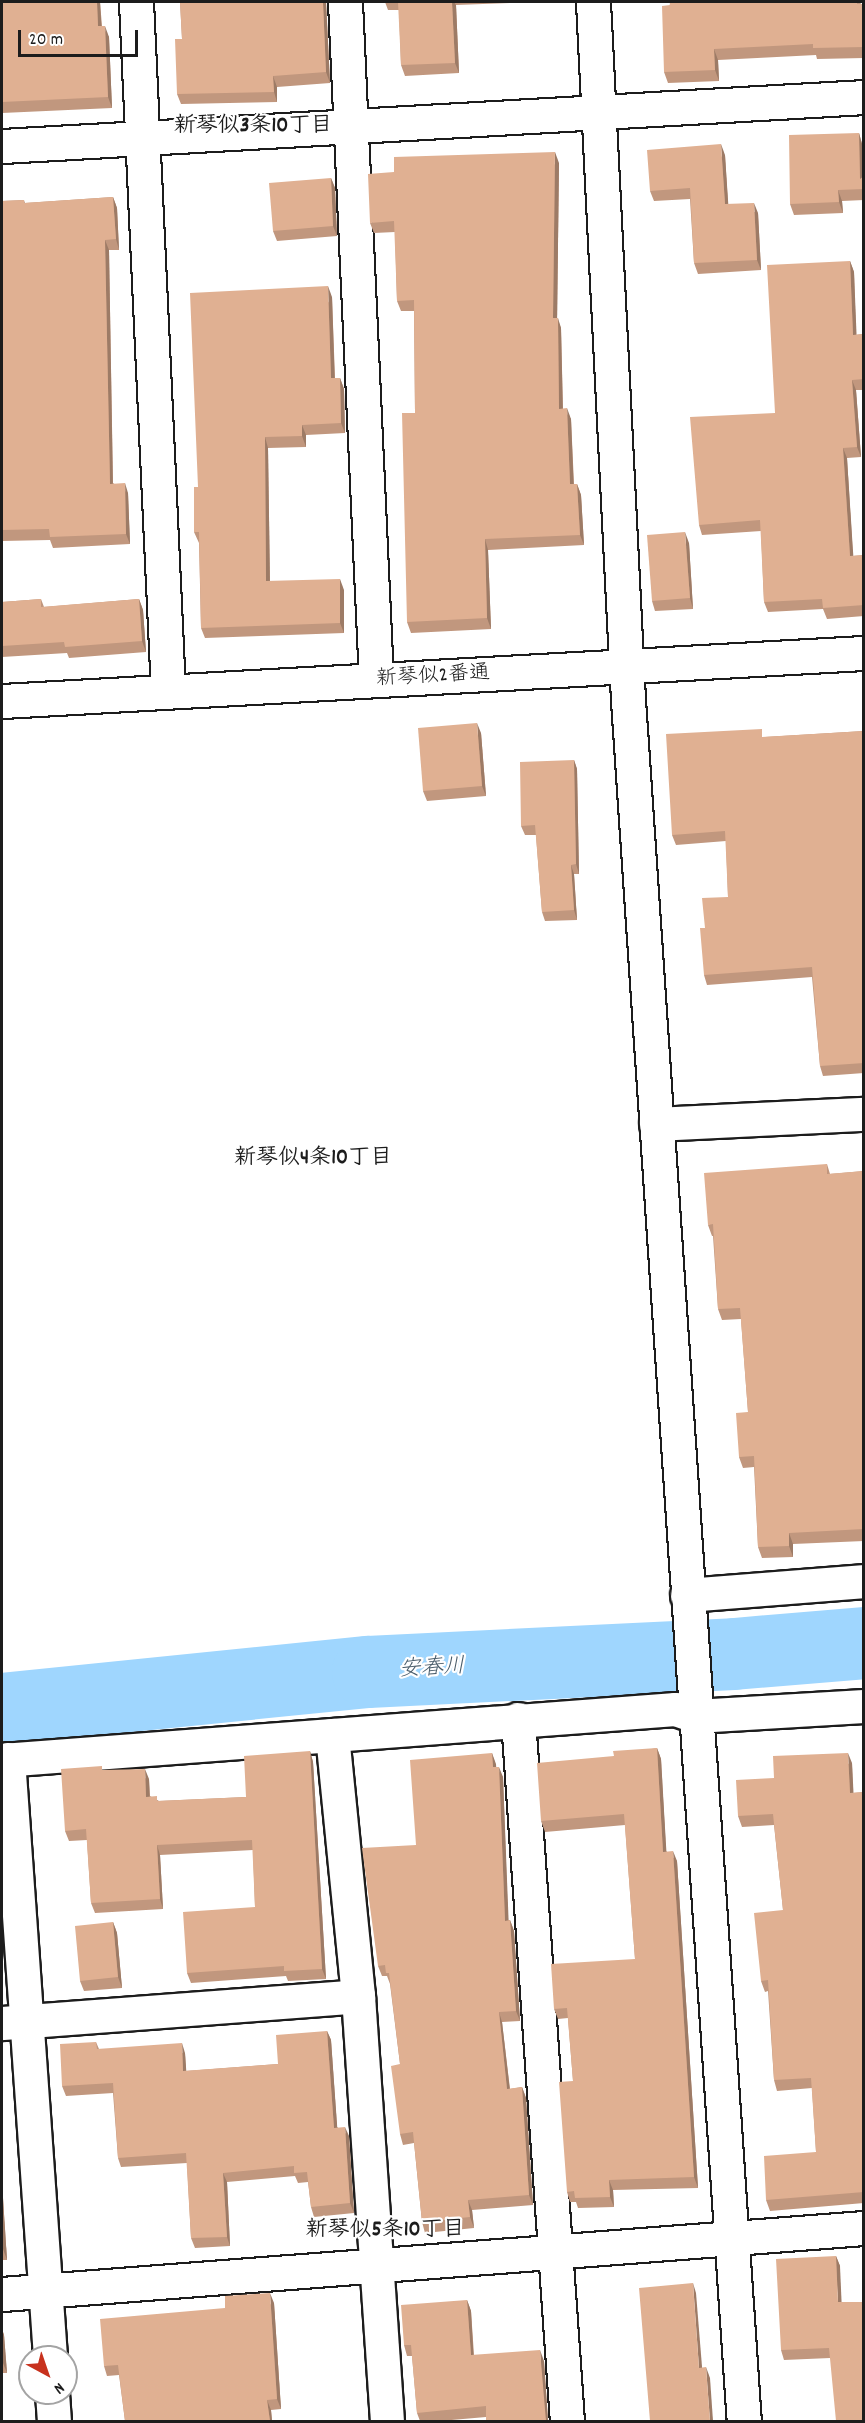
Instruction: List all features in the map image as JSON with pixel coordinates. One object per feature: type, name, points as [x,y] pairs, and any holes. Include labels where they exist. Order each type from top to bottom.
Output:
[{"type":"street","points":[[136,2],[168,691]]},
{"type":"street","points":[[345,2],[376,680]]},
{"type":"street","points":[[594,2],[626,667],[744,2421]]},
{"type":"street","points":[[2,146],[142,136],[864,97]]},
{"type":"street","name":"新琴似2番通","points":[[2,701],[864,653]]},
{"type":"street","points":[[656,1124],[864,1114]]},
{"type":"street","points":[[687,1595],[864,1581]]},
{"type":"street","points":[[49,2345],[14,2022],[5,1759],[675,1709],[694,1702],[864,1706]]},
{"type":"street","points":[[518,1719],[567,2421]]},
{"type":"street","points":[[332,1735],[358,1996],[387,2421]]},
{"type":"street","points":[[14,2022],[358,1996]]},
{"type":"street","points":[[2,2294],[864,2229]]},
{"type":"street","points":[[53,2405],[54,2421]]},
{"type":"building","points":[[2,2],[97,2],[98,26],[105,26],[108,97],[2,102]]},
{"type":"building","points":[[180,2],[323,2],[326,72],[273,76],[274,92],[177,94],[175,39],[182,39]]},
{"type":"building","points":[[398,2],[452,2],[455,63],[401,65]]},
{"type":"building","points":[[670,2],[857,2],[857,4],[864,4],[864,47],[813,48],[813,44],[714,49],[715,70],[664,72],[662,6],[670,5]]},
{"type":"building","points":[[859,133],[860,179],[864,176],[864,189],[838,190],[839,202],[790,204],[789,135]]},
{"type":"building","points":[[721,144],[725,204],[754,203],[757,260],[694,263],[690,188],[650,191],[647,150]]},
{"type":"building","points":[[555,152],[553,318],[558,318],[559,409],[567,408],[570,484],[577,484],[580,535],[485,539],[487,618],[407,622],[402,413],[415,413],[414,300],[397,301],[394,221],[370,223],[368,174],[394,172],[394,157]]},
{"type":"building","points":[[331,178],[333,226],[273,231],[269,183]]},
{"type":"building","points":[[113,197],[116,239],[105,240],[110,484],[125,483],[126,534],[50,537],[49,529],[2,530],[2,201],[24,200],[24,203]]},
{"type":"building","points":[[850,261],[853,335],[862,334],[864,379],[852,380],[857,447],[843,448],[850,556],[864,555],[864,605],[823,608],[822,599],[764,602],[760,520],[699,525],[690,417],[775,413],[767,265]]},
{"type":"building","points":[[328,286],[331,378],[340,378],[341,423],[302,425],[302,436],[265,437],[266,581],[340,579],[340,623],[201,628],[199,532],[194,532],[194,487],[198,487],[190,293]]},
{"type":"building","points":[[685,532],[690,598],[652,601],[647,535]]},
{"type":"building","points":[[41,599],[41,607],[139,599],[142,641],[65,647],[64,642],[2,646],[2,602]]},
{"type":"building","points":[[477,723],[482,786],[423,791],[418,728]]},
{"type":"building","points":[[762,729],[762,737],[864,731],[864,1063],[820,1066],[812,967],[704,975],[700,928],[705,928],[702,898],[728,897],[725,831],[672,835],[666,734]]},
{"type":"building","points":[[574,760],[576,864],[571,865],[574,910],[542,912],[535,825],[521,826],[520,762]]},
{"type":"building","points":[[827,1164],[827,1174],[864,1171],[864,1529],[789,1533],[789,1546],[758,1547],[754,1456],[739,1457],[736,1413],[748,1412],[740,1308],[718,1309],[713,1224],[708,1225],[704,1173]]},
{"type":"building","points":[[657,1748],[663,1852],[673,1851],[694,2177],[609,2180],[610,2197],[575,2198],[574,2191],[567,2192],[559,2082],[573,2081],[567,2008],[554,2009],[551,1964],[635,1959],[624,1814],[541,1821],[537,1763],[614,1756],[613,1751]]},
{"type":"building","points":[[310,1751],[322,1969],[284,1971],[284,1966],[187,1973],[183,1912],[255,1907],[252,1840],[157,1845],[160,1899],[91,1903],[86,1829],[65,1831],[61,1769],[102,1766],[102,1770],[145,1769],[146,1797],[157,1796],[157,1801],[246,1797],[244,1756]]},
{"type":"building","points":[[492,1753],[493,1767],[499,1767],[505,1921],[510,1920],[516,2011],[499,2012],[507,2089],[522,2087],[529,2195],[468,2200],[470,2217],[422,2222],[413,2132],[400,2134],[391,2066],[400,2064],[389,1973],[386,1973],[385,1965],[378,1966],[362,1848],[416,1845],[410,1760]]},
{"type":"building","points":[[848,1753],[850,1793],[864,1792],[864,2192],[766,2200],[764,2156],[816,2152],[811,2078],[774,2080],[768,1980],[761,1981],[754,1913],[783,1910],[773,1814],[738,1816],[736,1780],[774,1778],[773,1756]]},
{"type":"building","points":[[113,1922],[118,1977],[80,1981],[75,1926]]},
{"type":"building","points":[[327,2031],[334,2128],[345,2127],[350,2203],[311,2207],[307,2172],[294,2173],[294,2166],[223,2173],[227,2237],[191,2238],[186,2153],[118,2158],[113,2083],[62,2086],[60,2044],[96,2042],[97,2049],[182,2043],[183,2071],[278,2064],[276,2035]]},
{"type":"building","points":[[836,2256],[838,2302],[864,2302],[864,2421],[836,2421],[829,2348],[781,2350],[776,2259]]},
{"type":"building","points":[[693,2283],[699,2368],[706,2367],[710,2421],[650,2421],[639,2288]]},
{"type":"building","points":[[270,2293],[277,2399],[267,2400],[270,2421],[125,2421],[118,2365],[104,2366],[100,2319],[225,2308],[225,2296]]},
{"type":"building","points":[[467,2300],[471,2355],[540,2350],[546,2421],[486,2421],[486,2406],[417,2413],[411,2345],[404,2345],[401,2305]]},
{"type":"waterway","name":"安春川","points":[[2,1709],[368,1672],[734,1654],[864,1643]]},
{"type":"district","name":"新琴似3条10丁目","points":[[253,127]]},
{"type":"district","name":"新琴似4条10丁目","points":[[313,1159]]},
{"type":"district","name":"新琴似5条10丁目","points":[[385,2231]]}]
